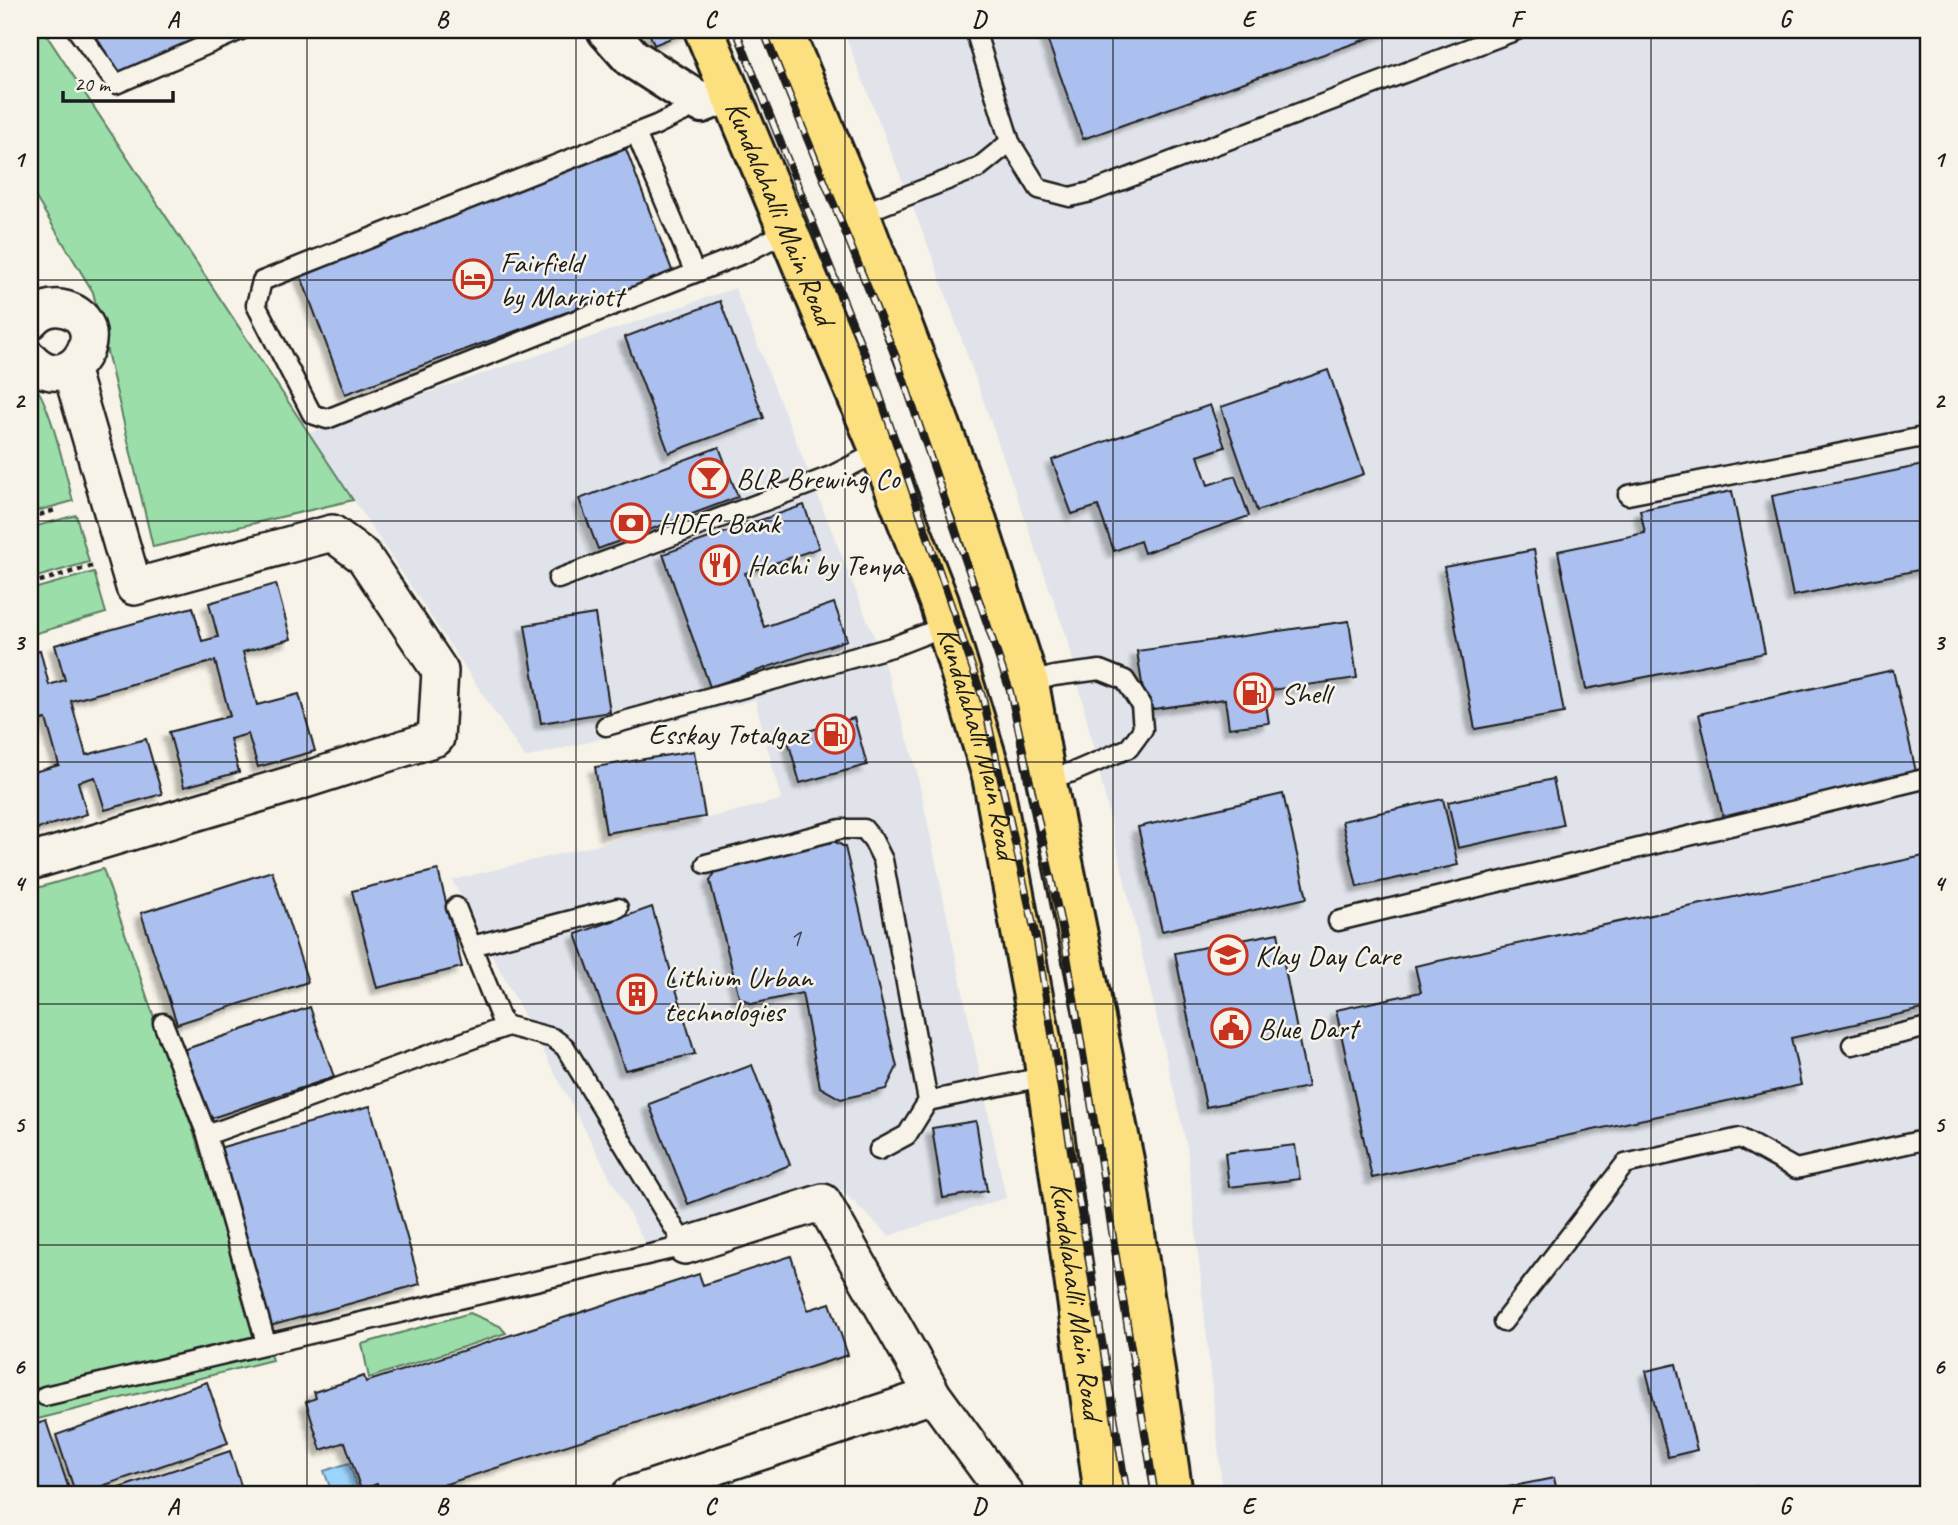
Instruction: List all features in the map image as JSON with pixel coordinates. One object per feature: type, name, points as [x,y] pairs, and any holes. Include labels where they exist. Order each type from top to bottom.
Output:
[{"type":"main road","name":"Kundalahalli Main Road","points":[[704,30],[716,98],[788,231],[880,451],[946,626],[992,776],[1046,1076],[1104,1495]]},
{"type":"main road","name":"Kundalahalli Main Road","points":[[790,32],[977,520],[1029,683],[1125,1165],[1173,1495]]},
{"type":"street","points":[[607,30],[632,58],[716,98]]},
{"type":"street","points":[[30,359],[38,367],[60,371],[70,368],[85,354],[88,344],[85,324],[78,315],[59,307],[32,315]]},
{"type":"street","points":[[30,862],[436,738],[440,671],[364,557],[332,533],[134,587],[70,368]]},
{"type":"street","points":[[685,1246],[823,1202],[933,1395],[1006,1495]]},
{"type":"street","points":[[630,1495],[933,1395]]},
{"type":"lane","points":[[77,30],[116,84],[241,30]]},
{"type":"lane","points":[[975,30],[1010,142],[1039,189],[1070,197],[1517,30]]},
{"type":"lane","points":[[716,98],[636,133],[262,281],[256,305],[312,414],[327,419],[745,253],[788,231]]},
{"type":"lane","points":[[636,133],[694,271]]},
{"type":"lane","points":[[860,214],[978,168],[1010,142]]},
{"type":"lane","points":[[1628,495],[1928,436]]},
{"type":"lane","points":[[558,579],[831,476],[880,451]]},
{"type":"lane","points":[[606,726],[892,647],[946,626]]},
{"type":"lane","points":[[1029,683],[1054,676],[1100,670],[1125,680],[1141,705],[1143,730],[1129,748],[1073,772],[1046,779]]},
{"type":"lane","points":[[1338,921],[1928,778]]},
{"type":"lane","points":[[706,864],[841,829],[864,828],[873,840],[883,860],[928,1101],[908,1135],[879,1150]]},
{"type":"lane","points":[[46,1396],[685,1246],[565,1047],[553,1038],[502,1022],[456,907]]},
{"type":"lane","points":[[472,946],[618,908]]},
{"type":"lane","points":[[163,1023],[207,1135],[266,1343]]},
{"type":"lane","points":[[207,1135],[508,1026]]},
{"type":"lane","points":[[1852,1045],[1928,1027]]},
{"type":"lane","points":[[928,1101],[1046,1076]]},
{"type":"lane","points":[[1503,1322],[1625,1164],[1740,1138],[1796,1169],[1928,1139]]},
{"type":"path","points":[[30,517],[58,509]]},
{"type":"path","points":[[30,584],[96,565]]},
{"type":"shaded area","points":[[843,30],[1925,30],[1921,70],[1928,107],[1928,1495],[1223,1495],[1187,1147],[1069,644],[934,261]]},
{"type":"shaded area","points":[[735,288],[883,659],[916,767],[1006,1198],[889,1236],[841,1190],[646,1245],[452,880],[781,800],[755,700],[525,758],[309,433]]},
{"type":"green space","points":[[30,30],[43,30],[353,500],[153,547],[93,292],[30,188]]},
{"type":"green space","points":[[30,381],[44,401],[73,501],[30,513]]},
{"type":"green space","points":[[76,515],[89,562],[30,579],[30,528]]},
{"type":"green space","points":[[94,572],[106,613],[30,635],[30,590]]},
{"type":"green space","points":[[103,869],[272,1360],[30,1421],[30,890]]},
{"type":"green space","points":[[470,1313],[500,1326],[506,1333],[369,1378],[362,1344]]},
{"type":"water","points":[[349,1463],[359,1492],[375,1487],[378,1495],[333,1495],[324,1471]]},
{"type":"building","points":[[93,30],[218,30],[118,77]]},
{"type":"building","points":[[648,30],[691,30],[654,45]]},
{"type":"building","points":[[1044,30],[1392,30],[1083,139]]},
{"type":"building","points":[[626,149],[673,273],[345,394],[299,271]]},
{"type":"building","points":[[720,301],[764,418],[669,453],[625,337]]},
{"type":"building","points":[[1328,370],[1364,474],[1257,511],[1221,407]]},
{"type":"building","points":[[1210,405],[1225,447],[1198,456],[1208,485],[1235,476],[1249,516],[1144,553],[1140,541],[1114,551],[1098,506],[1072,514],[1052,460]]},
{"type":"building","points":[[719,447],[738,497],[598,549],[579,499]]},
{"type":"building","points":[[1928,464],[1928,568],[1793,596],[1772,496]]},
{"type":"building","points":[[1732,491],[1765,653],[1586,689],[1558,551],[1645,533],[1640,510]]},
{"type":"building","points":[[804,505],[819,548],[745,573],[764,627],[834,603],[847,640],[710,687],[663,554]]},
{"type":"building","points":[[1534,550],[1564,713],[1475,729],[1444,567]]},
{"type":"building","points":[[276,584],[291,639],[243,652],[257,705],[299,694],[315,751],[258,767],[248,734],[230,739],[239,772],[184,787],[169,732],[230,716],[215,661],[71,701],[86,755],[146,739],[162,794],[105,810],[95,777],[78,782],[87,814],[33,830],[30,816],[30,773],[59,765],[46,719],[30,723],[30,652],[40,650],[49,685],[65,680],[55,645],[193,607],[202,641],[218,637],[209,603]]},
{"type":"building","points":[[595,614],[610,712],[541,723],[525,625]]},
{"type":"building","points":[[1349,621],[1357,678],[1264,691],[1269,723],[1229,728],[1225,699],[1146,710],[1137,651]]},
{"type":"building","points":[[1893,670],[1917,776],[1724,821],[1699,714]]},
{"type":"building","points":[[854,718],[867,765],[800,783],[787,737]]},
{"type":"building","points":[[694,751],[705,817],[606,833],[595,767]]},
{"type":"building","points":[[1553,779],[1563,825],[1458,848],[1448,802]]},
{"type":"building","points":[[1283,794],[1307,898],[1162,931],[1138,827]]},
{"type":"building","points":[[1443,799],[1458,865],[1357,887],[1342,821]]},
{"type":"building","points":[[828,838],[845,847],[897,1067],[886,1089],[841,1099],[820,1087],[802,993],[752,1004],[739,997],[710,881],[719,866]]},
{"type":"building","points":[[1928,855],[1928,1008],[1791,1038],[1801,1085],[1372,1178],[1336,1010],[1421,992],[1415,966]]},
{"type":"building","points":[[438,870],[462,967],[377,988],[352,891]]},
{"type":"building","points":[[272,871],[308,982],[177,1024],[141,913]]},
{"type":"building","name":"Lithium Urban technologies","points":[[652,907],[695,1054],[625,1070],[576,934]]},
{"type":"building","points":[[1278,933],[1308,1087],[1206,1107],[1175,953]]},
{"type":"building","points":[[310,1007],[334,1077],[206,1120],[183,1050]]},
{"type":"building","points":[[752,1065],[790,1165],[688,1204],[649,1104]]},
{"type":"building","points":[[370,1106],[420,1284],[270,1326],[219,1148]]},
{"type":"building","points":[[976,1121],[987,1191],[943,1198],[932,1128]]},
{"type":"building","points":[[1295,1145],[1300,1179],[1229,1187],[1225,1153]]},
{"type":"building","points":[[791,1256],[808,1310],[830,1303],[848,1355],[412,1495],[381,1495],[377,1484],[361,1490],[345,1442],[321,1450],[306,1402],[316,1398],[314,1392],[364,1376],[366,1382],[699,1274],[703,1285]]},
{"type":"building","points":[[1676,1364],[1697,1450],[1668,1457],[1646,1371]]},
{"type":"building","points":[[207,1382],[228,1443],[76,1495],[56,1435]]},
{"type":"building","points":[[46,1421],[71,1495],[30,1495],[30,1426]]},
{"type":"building","points":[[230,1451],[244,1495],[98,1495]]},
{"type":"building","points":[[1554,1478],[1558,1495],[1468,1495]]},
{"type":"building","points":[[1757,1486],[1758,1495],[1714,1495]]},
{"type":"railway","points":[[736,30],[870,367],[983,699],[1037,942],[1127,1495]]},
{"type":"railway","points":[[763,30],[896,357],[1010,691],[1064,937],[1155,1495]]},
{"type":"place","name":"Fairfield by Marriott","points":[[473,279]]},
{"type":"place","name":"BLR Brewing Co","points":[[709,478]]},
{"type":"place","name":"HDFC Bank","points":[[631,523]]},
{"type":"place","name":"Hachi by Tenya","points":[[720,565]]},
{"type":"place","name":"Shell","points":[[1254,693]]},
{"type":"place","name":"Esskay Totalgaz","points":[[835,734]]},
{"type":"place","name":"Klay Day Care","points":[[1228,955]]},
{"type":"place","name":"Lithium Urban technologies","points":[[637,994]]},
{"type":"place","name":"Blue Dart","points":[[1231,1028]]}]
